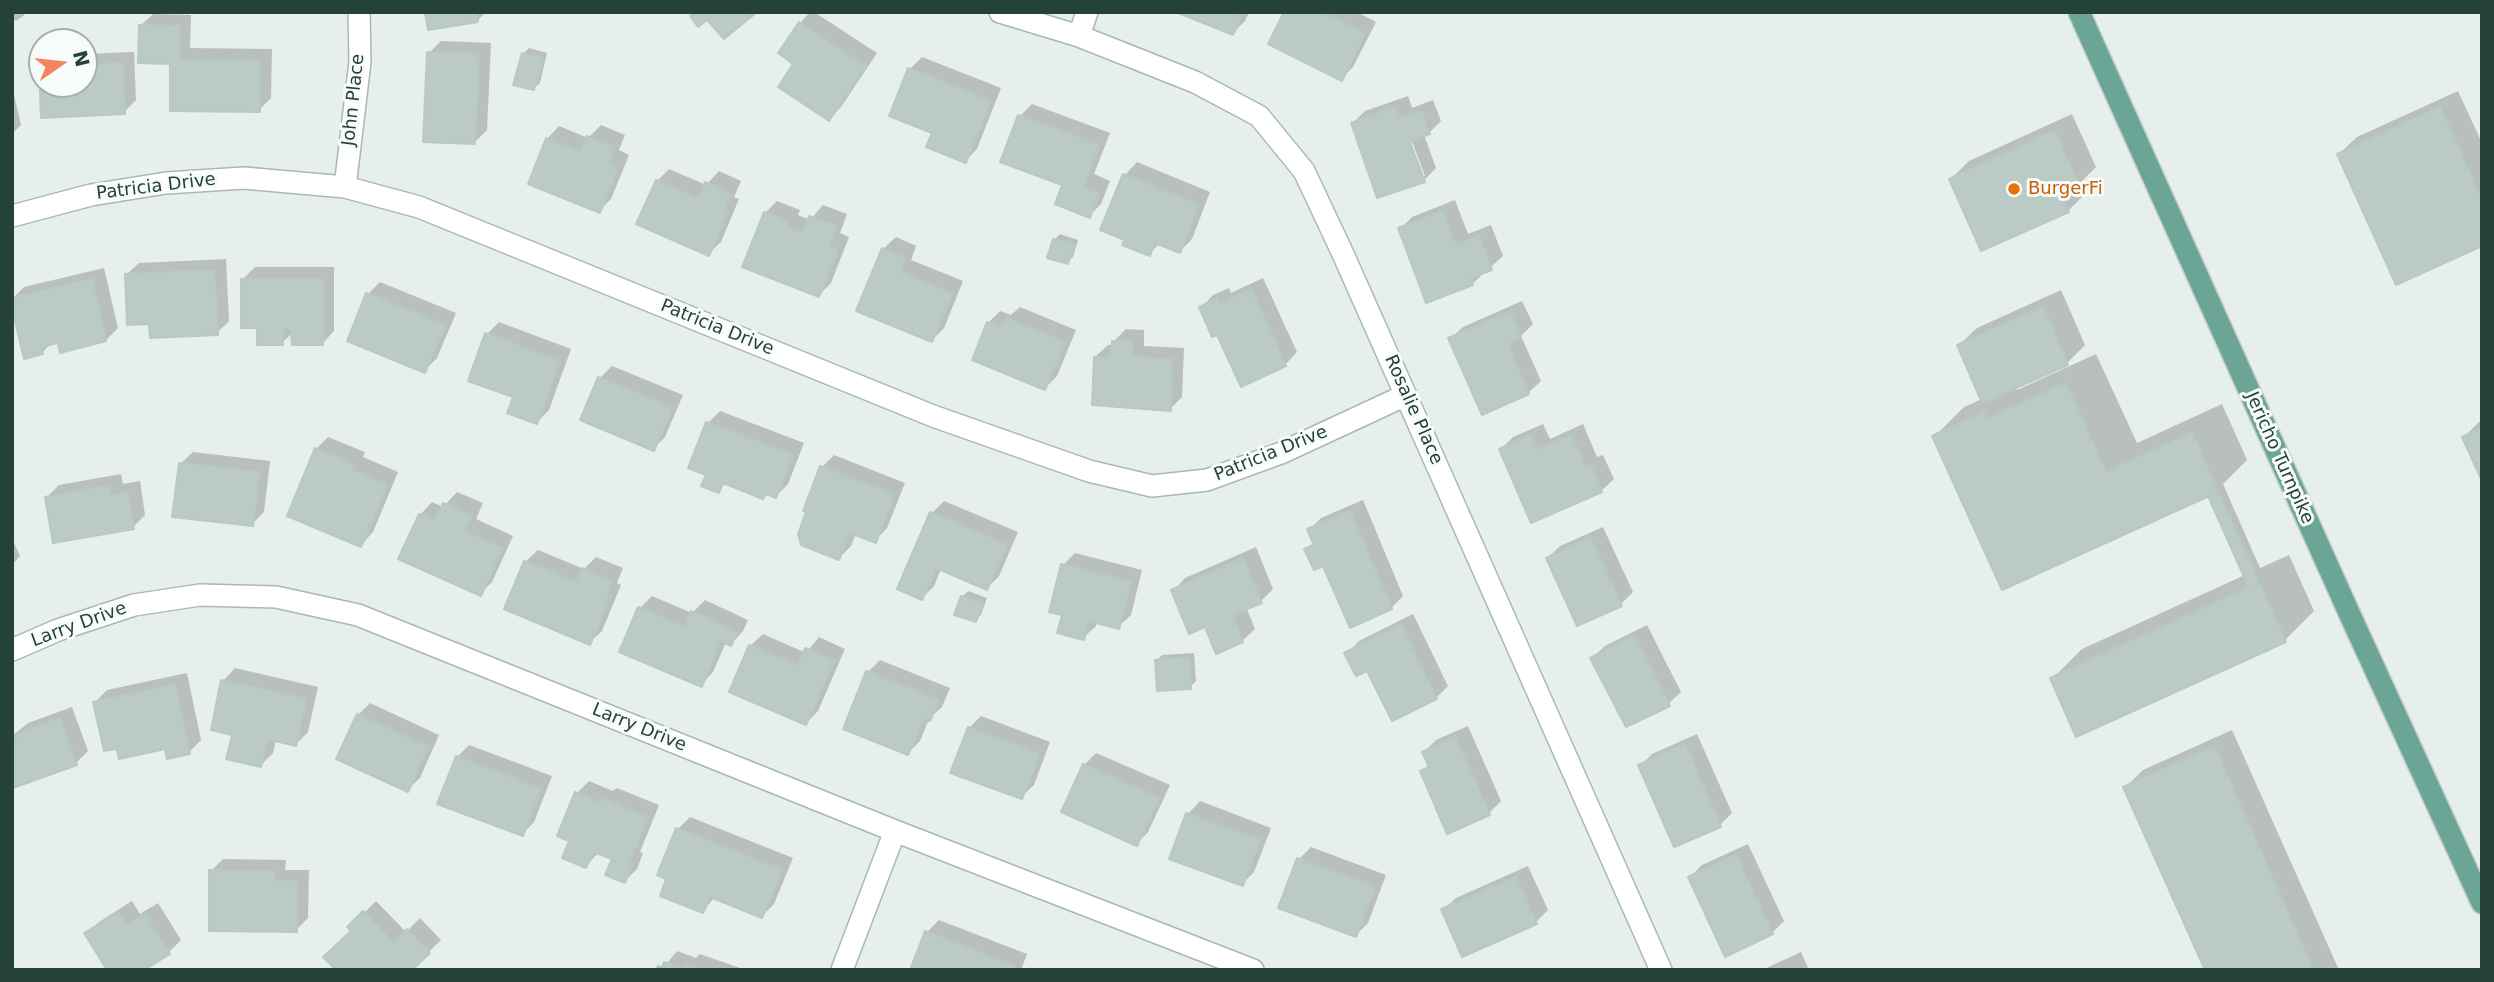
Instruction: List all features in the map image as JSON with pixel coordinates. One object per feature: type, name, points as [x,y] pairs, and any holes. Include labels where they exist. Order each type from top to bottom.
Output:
[{"type":"main road","name":"Jericho Turnpike","points":[[2079,12],[2482,902]]},
{"type":"street","name":"John Place","points":[[345,187],[360,62],[359,12]]},
{"type":"street","name":"Rosalie Place","points":[[1000,12],[1079,36],[1195,82],[1258,116],[1304,171],[1661,970]]},
{"type":"street","points":[[1079,36],[1087,12]]},
{"type":"street","name":"Patricia Drive","points":[[12,216],[91,195],[166,183],[244,178],[345,187],[419,207],[933,416],[1089,471],[1152,486],[1207,480],[1281,453],[1406,395]]},
{"type":"street","name":"Larry Drive","points":[[12,650],[58,630],[134,605],[200,595],[276,597],[358,615],[895,831],[1253,970]]},
{"type":"street","points":[[842,970],[895,831]]},
{"type":"building","points":[[425,12],[476,12],[478,22],[428,30]]},
{"type":"building","points":[[695,12],[757,12],[724,39],[707,20],[698,27],[690,16]]},
{"type":"building","points":[[1176,12],[1239,12],[1240,20],[1233,35]]},
{"type":"building","points":[[1284,12],[1321,12],[1365,34],[1342,81],[1268,44]]},
{"type":"building","points":[[799,22],[866,66],[829,121],[778,87],[793,64],[778,53]]},
{"type":"building","points":[[139,25],[180,26],[179,60],[260,61],[260,112],[170,111],[170,64],[138,63]]},
{"type":"building","points":[[427,52],[479,54],[475,144],[423,142]]},
{"type":"building","points":[[522,53],[543,58],[534,90],[513,85]]},
{"type":"building","points":[[123,63],[125,114],[41,118],[40,98],[98,98],[98,64]]},
{"type":"building","points":[[908,68],[990,101],[966,163],[926,147],[932,133],[889,116]]},
{"type":"building","points":[[1395,107],[1400,119],[1421,111],[1430,134],[1410,142],[1425,182],[1377,198],[1351,123]]},
{"type":"building","points":[[2440,107],[2482,200],[2482,246],[2396,285],[2337,154]]},
{"type":"building","points":[[1018,115],[1099,145],[1083,187],[1099,193],[1090,218],[1055,204],[1062,185],[1000,162]]},
{"type":"building","points":[[2054,131],[2080,186],[2061,195],[2069,212],[1981,251],[1949,179]]},
{"type":"building","points":[[587,136],[614,147],[608,163],[618,167],[600,213],[528,184],[546,138],[581,152]]},
{"type":"building","points":[[1123,174],[1199,205],[1180,253],[1155,243],[1150,256],[1122,245],[1125,240],[1100,230]]},
{"type":"building","points":[[656,180],[698,199],[705,182],[730,194],[724,209],[728,211],[709,256],[636,224]]},
{"type":"building","points":[[1443,211],[1456,245],[1479,236],[1492,270],[1470,278],[1473,285],[1426,303],[1398,228]]},
{"type":"building","points":[[764,212],[789,222],[787,227],[803,233],[809,216],[836,226],[829,245],[838,250],[819,297],[742,267]]},
{"type":"building","points":[[1053,239],[1074,245],[1068,264],[1047,258]]},
{"type":"building","points":[[882,248],[905,258],[900,272],[952,294],[932,342],[856,311]]},
{"type":"building","points":[[214,270],[218,335],[150,338],[149,324],[127,325],[125,274]]},
{"type":"building","points":[[92,279],[106,341],[60,353],[58,343],[41,347],[43,354],[24,359],[12,298]]},
{"type":"building","points":[[241,279],[323,279],[323,345],[292,345],[291,329],[283,328],[283,345],[257,345],[257,328],[241,328]]},
{"type":"building","points":[[1251,289],[1286,366],[1241,387],[1217,335],[1212,337],[1199,307],[1217,299],[1219,304]]},
{"type":"building","points":[[366,293],[445,325],[425,373],[347,341]]},
{"type":"building","points":[[2043,307],[2068,365],[1982,403],[1957,345]]},
{"type":"building","points":[[1510,312],[1521,338],[1507,344],[1529,394],[1482,415],[1448,338]]},
{"type":"building","points":[[1006,318],[1065,342],[1045,390],[972,360],[987,322],[1001,328]]},
{"type":"building","points":[[485,333],[560,361],[537,424],[507,413],[513,397],[468,381]]},
{"type":"building","points":[[1112,341],[1133,342],[1132,357],[1172,359],[1171,411],[1092,405],[1094,357],[1111,357]]},
{"type":"building","points":[[598,377],[672,408],[654,451],[580,420]]},
{"type":"building","points":[[2066,383],[2106,472],[2192,433],[2218,492],[2002,590],[1932,436],[1984,412],[1987,419]]},
{"type":"building","points":[[706,422],[793,455],[776,498],[766,494],[763,499],[723,483],[719,493],[701,486],[706,475],[688,468]]},
{"type":"building","points":[[2482,428],[2482,481],[2462,437]]},
{"type":"building","points":[[1531,435],[1537,450],[1571,435],[1585,468],[1591,466],[1602,492],[1531,523],[1499,449]]},
{"type":"building","points":[[315,448],[354,465],[352,470],[387,485],[361,547],[287,516]]},
{"type":"building","points":[[179,463],[259,472],[253,526],[172,517]]},
{"type":"building","points":[[820,466],[894,495],[876,543],[850,533],[839,560],[801,545],[798,534],[806,512],[803,511]]},
{"type":"building","points":[[109,485],[111,495],[128,493],[134,529],[53,543],[45,497]]},
{"type":"building","points":[[2218,492],[2259,583],[2249,588],[2208,496]]},
{"type":"building","points":[[443,503],[472,516],[465,532],[502,548],[481,596],[398,559],[419,514],[435,521]]},
{"type":"building","points":[[1350,511],[1392,609],[1350,628],[1323,566],[1314,570],[1304,549],[1314,545],[1307,529]]},
{"type":"building","points":[[930,512],[1007,545],[987,590],[936,568],[922,600],[897,589]]},
{"type":"building","points":[[1590,537],[1622,606],[1577,626],[1546,558]]},
{"type":"building","points":[[1243,558],[1262,603],[1232,615],[1243,642],[1216,654],[1205,627],[1189,634],[1171,590]]},
{"type":"building","points":[[524,561],[576,582],[582,568],[612,581],[606,595],[610,597],[590,645],[504,609]]},
{"type":"building","points":[[1061,564],[1131,582],[1119,629],[1088,621],[1084,640],[1057,633],[1062,615],[1049,612]]},
{"type":"building","points":[[2259,583],[2286,642],[2076,737],[2050,678]]},
{"type":"building","points":[[961,596],[983,604],[976,622],[954,615]]},
{"type":"building","points":[[638,607],[684,627],[691,611],[737,633],[731,646],[720,641],[702,687],[619,652]]},
{"type":"building","points":[[1401,625],[1437,699],[1392,721],[1367,671],[1356,676],[1344,653]]},
{"type":"building","points":[[1635,636],[1670,706],[1626,727],[1590,658]]},
{"type":"building","points":[[749,645],[798,666],[805,648],[834,661],[806,725],[729,692]]},
{"type":"building","points":[[1189,658],[1191,689],[1157,691],[1155,660]]},
{"type":"building","points":[[866,671],[939,700],[930,721],[923,718],[908,755],[843,729]]},
{"type":"building","points":[[221,680],[306,699],[296,746],[267,739],[261,767],[226,759],[232,735],[211,730]]},
{"type":"building","points":[[175,685],[190,754],[167,759],[165,749],[119,759],[117,749],[104,751],[93,702]]},
{"type":"building","points":[[357,714],[428,747],[408,792],[336,759]]},
{"type":"building","points":[[60,718],[77,765],[13,788],[12,743],[18,740],[14,735]]},
{"type":"building","points":[[968,727],[1039,754],[1022,799],[950,773]]},
{"type":"building","points":[[1455,736],[1490,815],[1447,834],[1420,771],[1429,767],[1422,752]]},
{"type":"building","points":[[1685,744],[1721,827],[1674,847],[1638,765]]},
{"type":"building","points":[[2214,746],[2313,970],[2205,970],[2123,787]]},
{"type":"building","points":[[456,756],[541,789],[523,836],[437,804]]},
{"type":"building","points":[[1083,764],[1159,798],[1137,846],[1061,812]]},
{"type":"building","points":[[575,792],[601,803],[603,799],[648,817],[629,864],[632,865],[625,883],[605,875],[612,859],[593,852],[586,868],[562,858],[569,841],[557,836]]},
{"type":"building","points":[[1186,813],[1260,840],[1243,886],[1169,859]]},
{"type":"building","points":[[676,828],[782,870],[762,918],[710,897],[703,913],[660,896],[666,879],[657,875]]},
{"type":"building","points":[[1736,855],[1773,934],[1725,957],[1688,877]]},
{"type":"building","points":[[1297,858],[1375,887],[1356,937],[1278,908]]},
{"type":"building","points":[[209,870],[275,871],[274,881],[297,881],[297,932],[209,931]]},
{"type":"building","points":[[1516,877],[1537,924],[1462,957],[1441,909]]},
{"type":"building","points":[[363,911],[393,943],[407,929],[430,953],[412,970],[336,970],[323,957],[351,931],[347,927]]},
{"type":"building","points":[[119,912],[127,925],[145,914],[170,954],[144,970],[125,970],[123,966],[117,970],[107,970],[84,933]]},
{"type":"building","points":[[925,931],[1016,967],[1015,970],[910,970]]},
{"type":"building","points":[[664,962],[685,970],[661,970]]},
{"type":"building","points":[[687,965],[700,970],[685,970]]},
{"type":"place","name":"BurgerFi","points":[[2014,189]]}]
